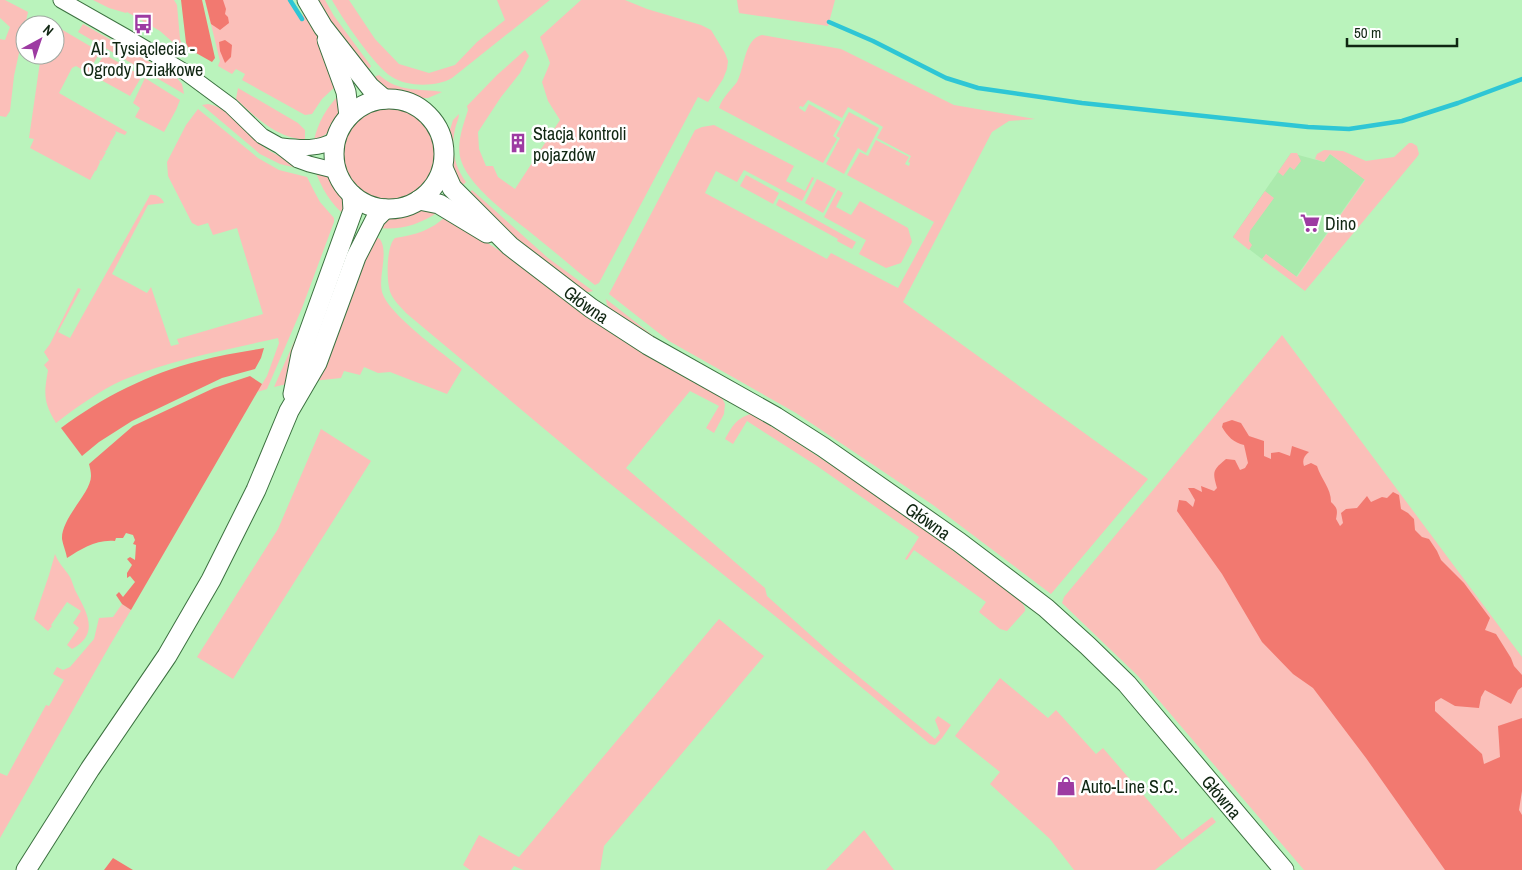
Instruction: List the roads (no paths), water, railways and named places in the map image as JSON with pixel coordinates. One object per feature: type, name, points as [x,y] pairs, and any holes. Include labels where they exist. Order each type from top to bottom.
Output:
[{"type":"main road","points":[[307,0],[323,27],[370,87],[384,99]]},
{"type":"main road","points":[[323,27],[346,92],[349,116]]},
{"type":"main road","points":[[384,99],[396,99],[418,106],[428,114],[441,133],[444,144],[443,168],[434,186],[419,200],[401,208],[385,209],[372,206],[352,195],[336,171],[334,156],[336,139],[343,124],[349,116],[365,104],[384,99]]},
{"type":"main road","name":"Główna","points":[[443,168],[452,188],[510,246]]},
{"type":"main road","points":[[289,412],[301,354],[353,210],[352,195]]},
{"type":"main road","name":"Główna","points":[[419,200],[439,204],[510,246],[608,320],[648,345],[776,417],[847,463],[959,542],[1035,600],[1088,646],[1127,684],[1284,870]]},
{"type":"main road","points":[[26,870],[90,769],[167,656],[211,580],[256,490],[289,412],[317,363],[356,257],[376,218],[385,209]]},
{"type":"street","points":[[61,0],[185,72],[230,106],[262,136],[280,146],[298,160],[336,171]]},
{"type":"street","points":[[280,146],[310,148],[323,146],[336,139]]},
{"type":"waterway","points":[[290,0],[302,19]]},
{"type":"waterway","points":[[829,22],[873,41],[946,78],[978,88],[1082,103],[1308,127],[1349,129],[1402,121],[1458,103],[1522,79]]},
{"type":"place","name":"Al. Tysiąclecia - Ogrody Działkowe","points":[[143,24]]},
{"type":"place","name":"Stacja kontroli pojazdów","points":[[518,143]]},
{"type":"place","name":"Dino","points":[[1310,223]]},
{"type":"place","name":"Auto-Line S.C.","points":[[1066,786]]}]
